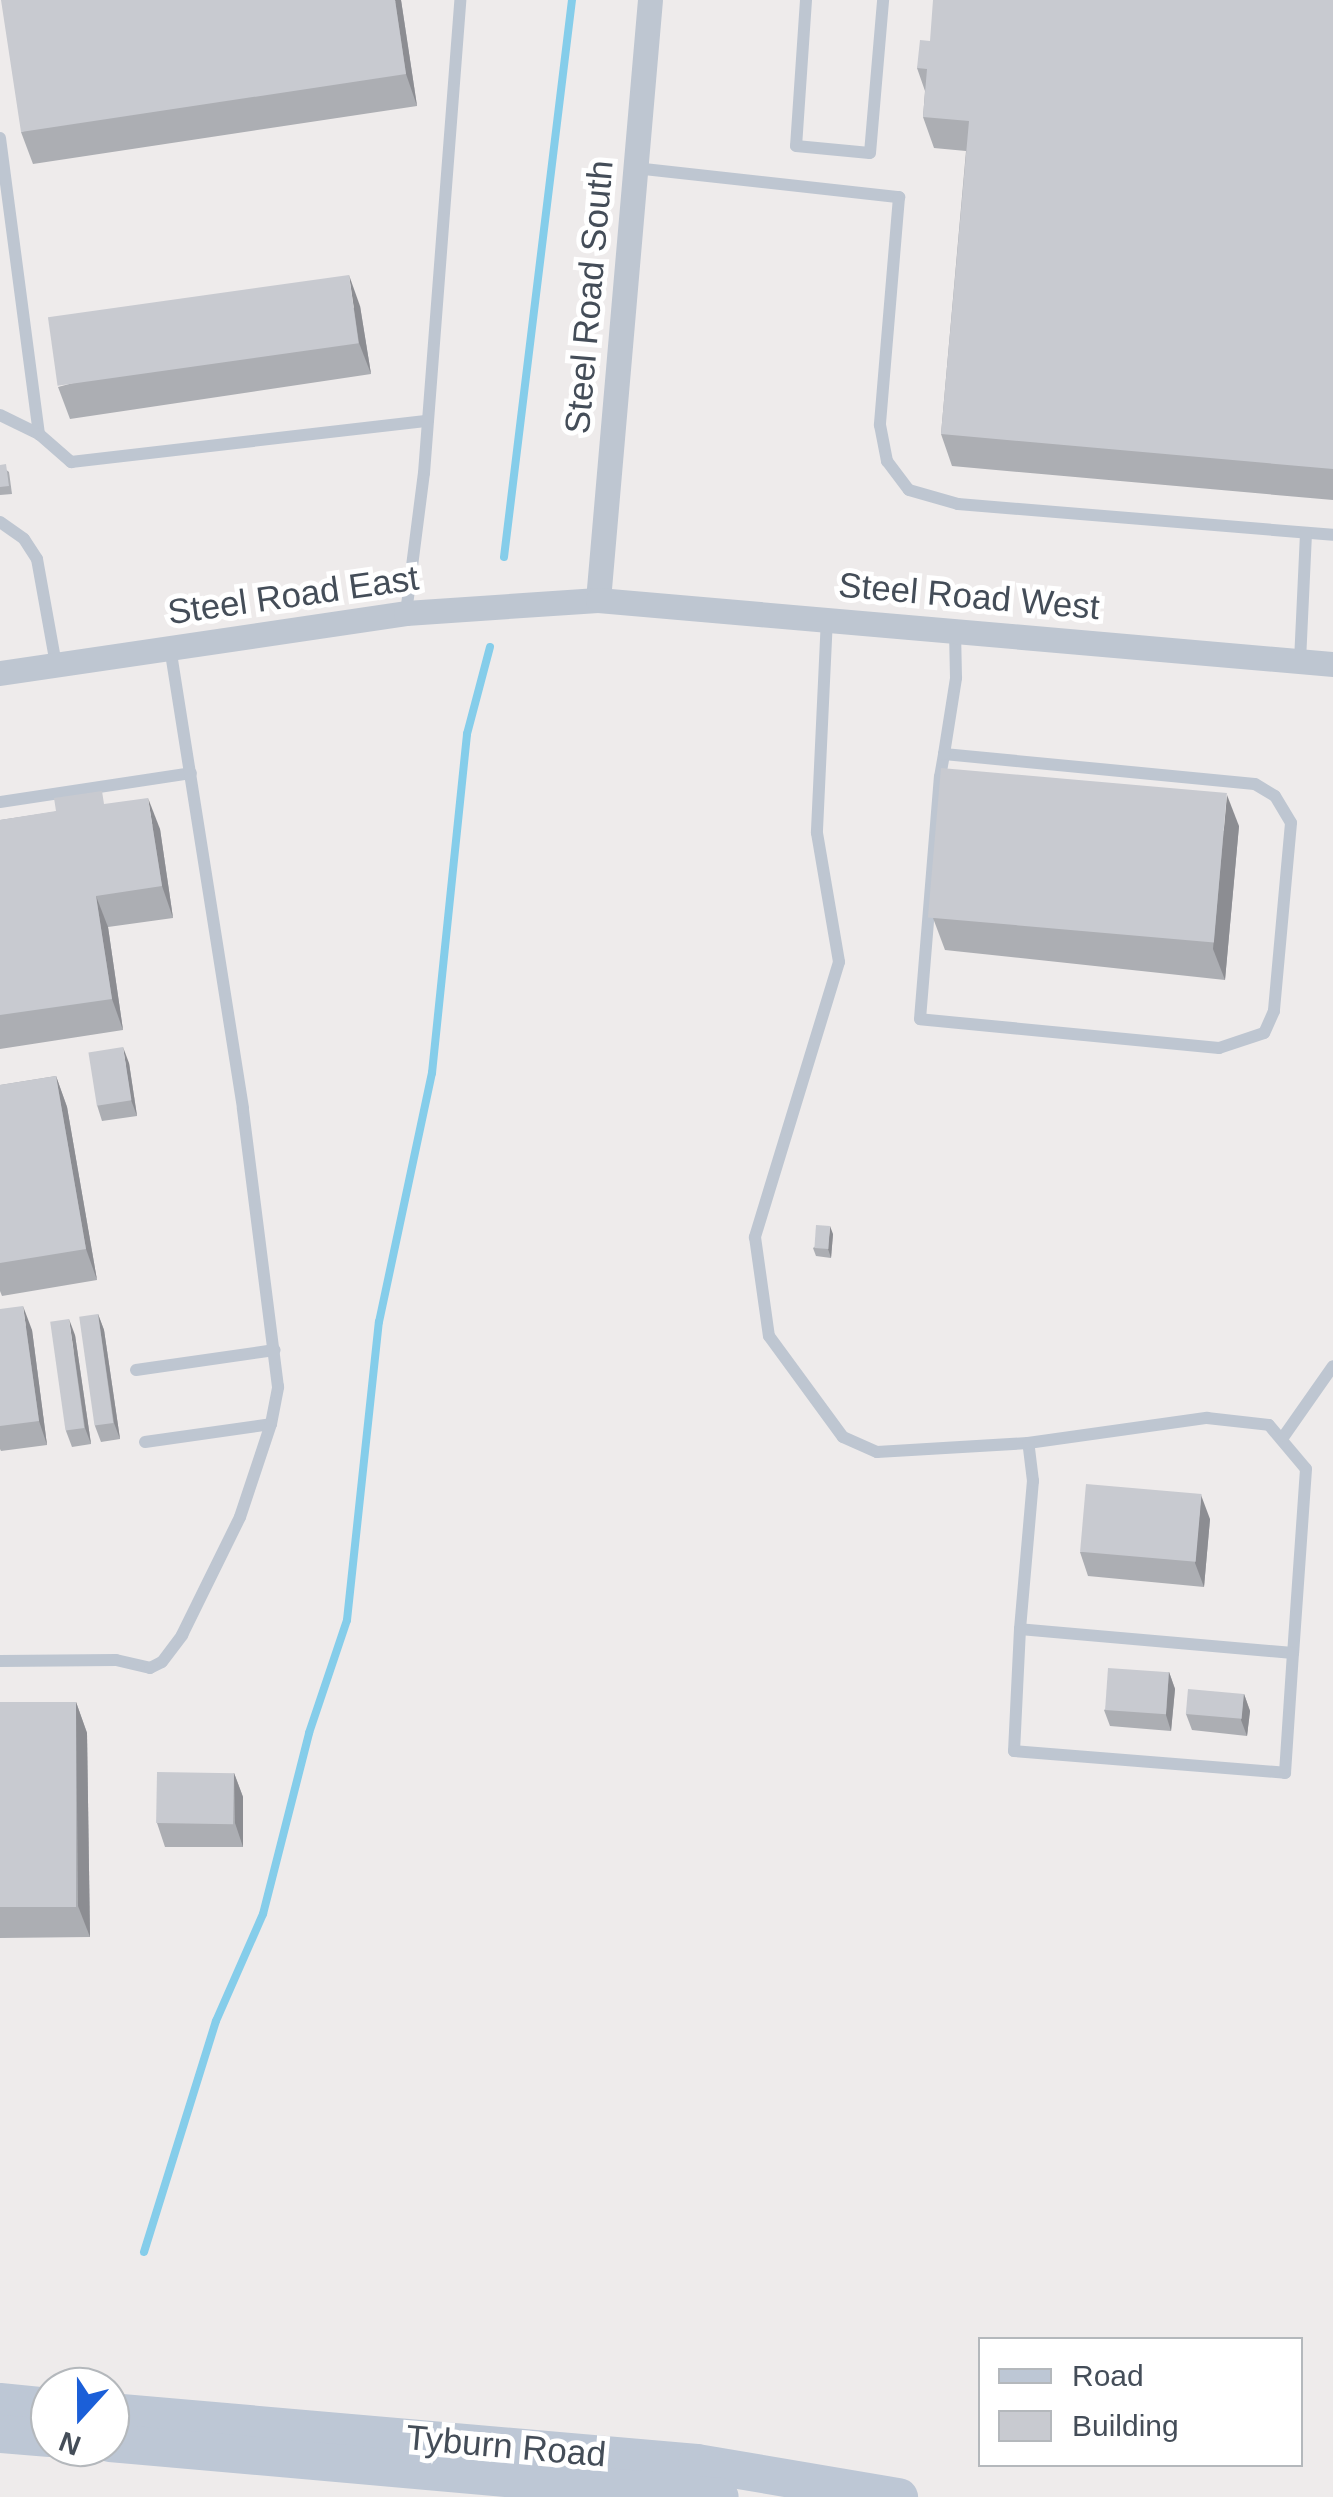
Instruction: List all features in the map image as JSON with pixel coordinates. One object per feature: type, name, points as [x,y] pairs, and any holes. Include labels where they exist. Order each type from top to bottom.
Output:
[{"type":"main road","points":[[0,2402],[30,2404]]},
{"type":"main road","name":"Tyburn Road","points":[[130,2414],[697,2463],[899,2497]]},
{"type":"main road","points":[[0,2434],[30,2436]]},
{"type":"main road","name":"Tyburn Road","points":[[130,2445],[720,2497]]},
{"type":"street","name":"Steel Road South","points":[[598,600],[650,0]]},
{"type":"street","name":"Steel Road East","points":[[0,673],[406,613],[598,600]]},
{"type":"street","name":"Steel Road West","points":[[598,600],[1333,664]]},
{"type":"lane","points":[[406,613],[428,421],[460,0]]},
{"type":"lane","points":[[806,0],[796,146],[870,153],[883,0]]},
{"type":"lane","points":[[0,138],[38,434]]},
{"type":"lane","points":[[635,168],[899,197],[880,425],[887,461],[909,490],[958,504],[1333,535]]},
{"type":"lane","points":[[0,415],[38,434],[71,462],[428,421]]},
{"type":"lane","points":[[0,522],[24,539],[37,559],[56,665]]},
{"type":"lane","points":[[1300,661],[1306,533]]},
{"type":"lane","points":[[827,618],[816,833],[839,962],[755,1237],[769,1336],[842,1437],[877,1452],[1028,1442],[1207,1418],[1269,1425],[1284,1436],[1306,1469],[1285,1773],[1014,1751],[1032,1481],[1028,1442]]},
{"type":"lane","points":[[944,754],[1255,784],[1275,796],[1290,823],[1274,1011],[1264,1032],[1219,1048],[920,1019],[955,630]]},
{"type":"lane","points":[[0,1660],[116,1660],[150,1668],[162,1662],[182,1635],[240,1517],[272,1424],[275,1350],[170,647]]},
{"type":"lane","points":[[0,802],[191,772]]},
{"type":"lane","points":[[136,1370],[275,1350]]},
{"type":"lane","points":[[1284,1436],[1333,1366]]},
{"type":"lane","points":[[145,1442],[272,1424]]},
{"type":"lane","points":[[1020,1629],[1293,1653]]},
{"type":"building","points":[[1,0],[395,0],[406,74],[21,132]]},
{"type":"building","points":[[933,0],[1333,0],[1333,469],[941,434],[969,121],[923,117],[927,69],[917,68],[920,40],[930,41]]},
{"type":"building","points":[[349,275],[359,343],[58,386],[48,317]]},
{"type":"building","points":[[6,464],[9,486],[0,487],[0,465]]},
{"type":"building","points":[[941,768],[1227,793],[1214,942],[928,917]]},
{"type":"building","points":[[102,791],[104,804],[148,798],[162,886],[96,896],[112,999],[0,1015],[0,820],[56,811],[54,798]]},
{"type":"building","points":[[123,1047],[131,1100],[97,1106],[88,1052]]},
{"type":"building","points":[[56,1076],[86,1249],[0,1263],[0,1085]]},
{"type":"building","points":[[816,1225],[830,1226],[828,1249],[814,1248]]},
{"type":"building","points":[[23,1306],[39,1421],[0,1426],[0,1309]]},
{"type":"building","points":[[98,1314],[113,1423],[94,1426],[79,1317]]},
{"type":"building","points":[[69,1319],[84,1428],[65,1431],[50,1322]]},
{"type":"building","points":[[1086,1484],[1202,1494],[1196,1562],[1080,1552]]},
{"type":"building","points":[[1108,1668],[1169,1672],[1166,1714],[1105,1710]]},
{"type":"building","points":[[1188,1689],[1244,1694],[1242,1719],[1186,1714]]},
{"type":"building","points":[[0,1702],[76,1702],[76,1907],[0,1907]]},
{"type":"building","points":[[157,1772],[234,1773],[233,1824],[156,1823]]},
{"type":"waterway","points":[[504,557],[572,0]]},
{"type":"waterway","points":[[144,2252],[216,2021],[263,1914],[309,1733],[347,1620],[379,1322],[432,1073],[467,734],[490,647]]}]
